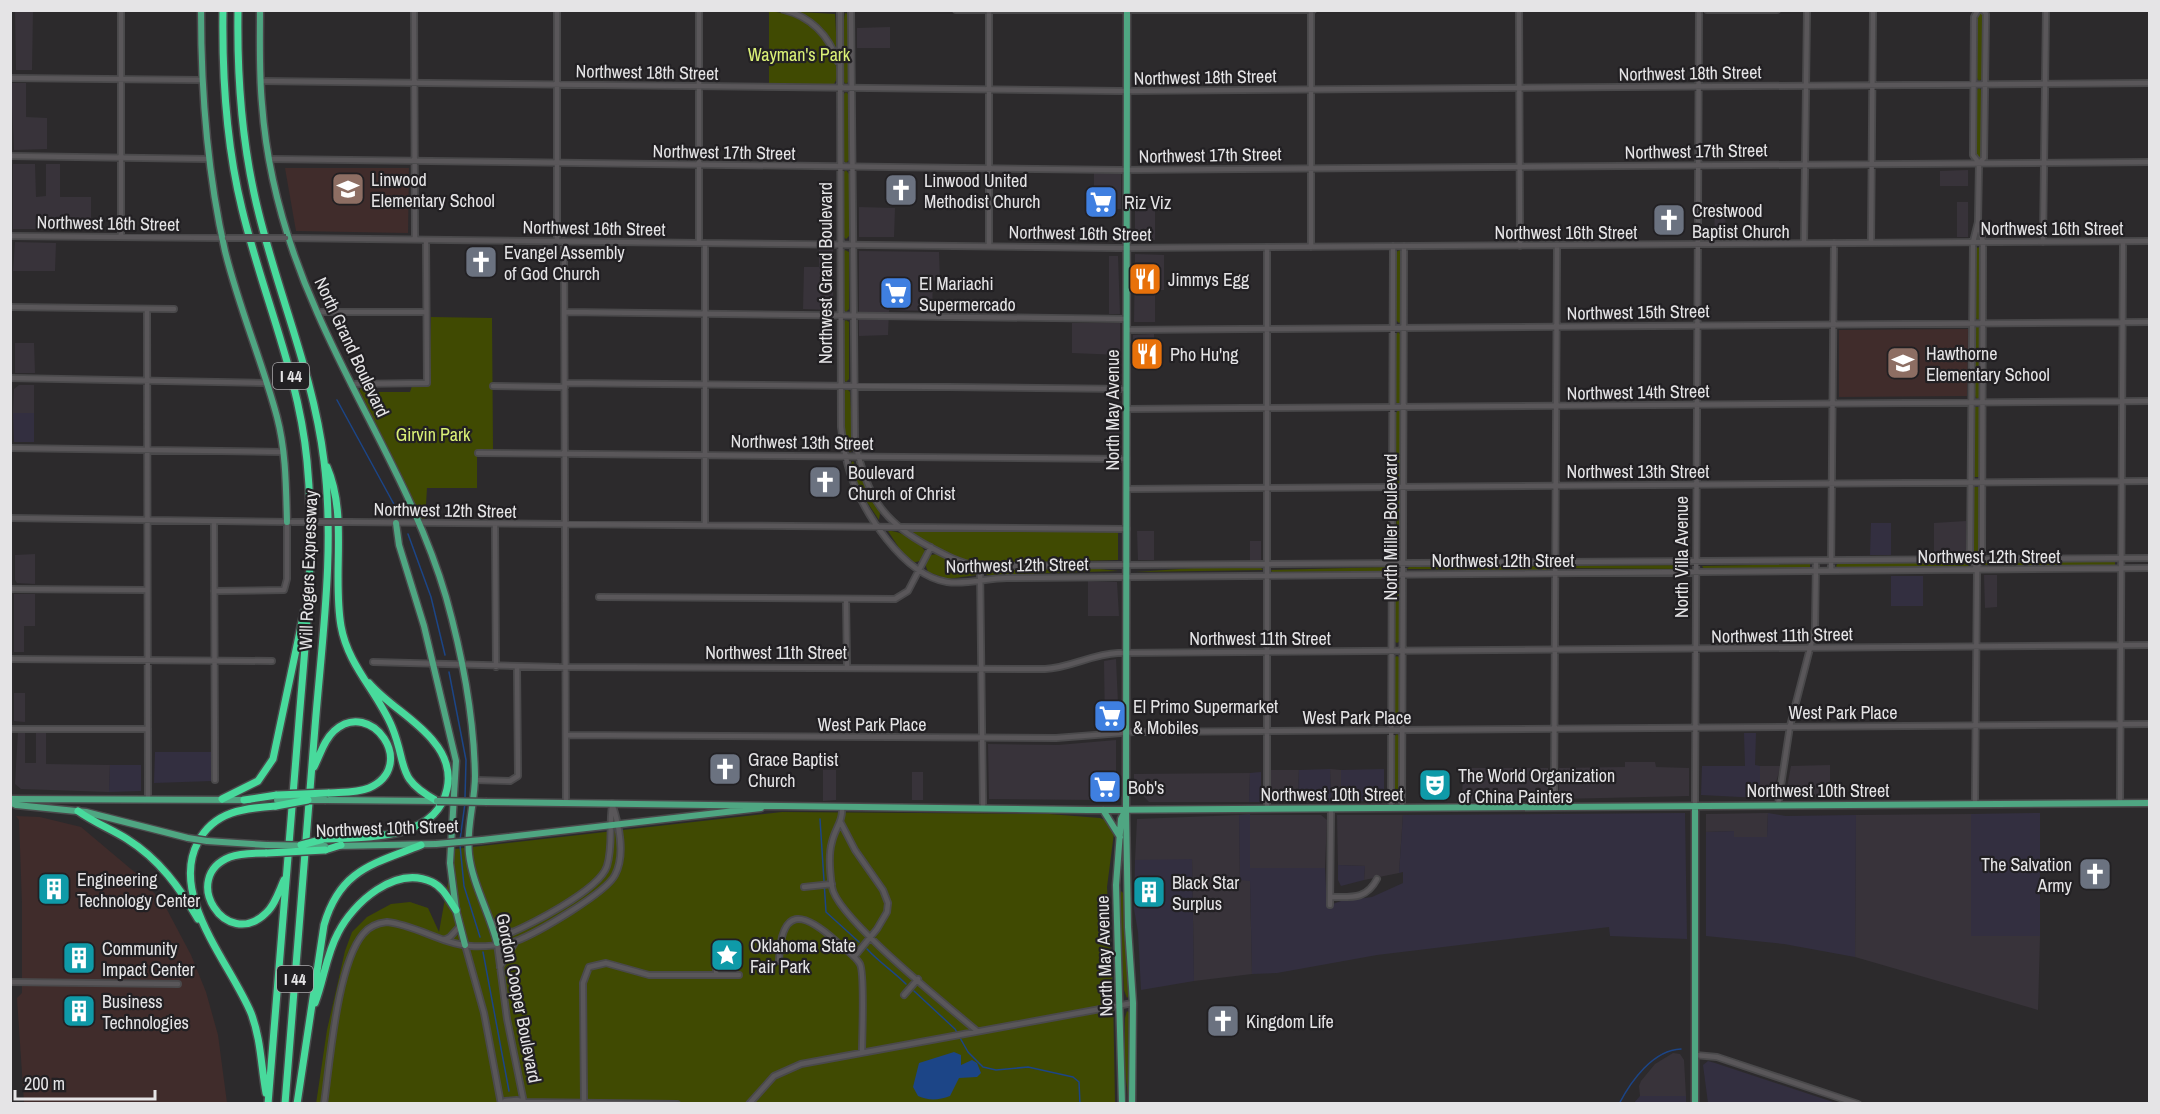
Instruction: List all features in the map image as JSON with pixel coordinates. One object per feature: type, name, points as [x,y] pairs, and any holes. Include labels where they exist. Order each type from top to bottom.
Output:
[{"type":"highway","name":"Will Rogers Expressway","points":[[223,10],[224,89],[234,173],[256,263],[294,391],[307,457],[312,535],[268,1103]]},
{"type":"highway","name":"Will Rogers Expressway","points":[[238,10],[240,89],[252,184],[311,392],[324,459],[328,501],[328,562],[285,1104]]},
{"type":"highway","points":[[324,459],[332,478],[335,502],[341,624],[356,667],[389,721],[408,779],[417,790],[431,800]]},
{"type":"highway","points":[[222,799],[258,781],[273,759],[294,649],[309,592]]},
{"type":"highway","points":[[286,875],[270,908],[260,918],[240,923],[226,920],[217,913],[210,901],[207,887],[214,868],[230,857],[325,845],[406,830],[434,814],[447,788],[446,763],[435,742],[373,687],[356,667]]},
{"type":"highway","points":[[268,1103],[255,1024],[191,894],[188,875],[192,855],[201,836],[222,817],[238,810],[276,800],[364,790],[384,777],[389,767],[388,743],[381,733],[361,723],[339,727],[327,740],[311,772]]},
{"type":"highway","points":[[244,800],[308,800]]},
{"type":"highway","points":[[78,811],[129,840],[162,868],[184,896],[223,960]]},
{"type":"highway","points":[[301,845],[341,846]]},
{"type":"highway","points":[[297,1104],[324,925],[336,896],[365,866],[421,845]]},
{"type":"highway","points":[[310,1017],[334,940],[347,918],[365,898],[396,881],[424,880],[443,891],[456,910]]},
{"type":"main road","points":[[201,10],[202,80],[209,159],[225,238],[265,383],[277,417],[283,452],[289,522]]},
{"type":"main road","name":"North Grand Boulevard","points":[[260,10],[260,81],[270,159],[288,238],[317,312],[419,523],[446,597],[462,665],[475,780],[470,828]]},
{"type":"main road","name":"North May Avenue","points":[[1127,11],[1126,810],[1133,1003],[1132,1104]]},
{"type":"main road","points":[[398,523],[399,545],[415,593],[433,663]]},
{"type":"main road","name":"Gordon Cooper Boulevard","points":[[433,663],[456,761],[450,863],[456,910],[465,945]]},
{"type":"main road","name":"Northwest 10th Street","points":[[308,800],[327,796],[487,802],[1103,810],[2150,803]]},
{"type":"main road","name":"Northwest 10th Street","points":[[10,801],[148,798],[244,800]]},
{"type":"main road","name":"Northwest 10th Street","points":[[10,801],[16,805],[78,811],[207,841],[301,845]]},
{"type":"main road","name":"North Villa Avenue","points":[[1695,806],[1695,1104]]},
{"type":"main road","name":"Northwest 10th Street","points":[[341,846],[421,845],[482,840],[767,807]]},
{"type":"main road","points":[[1103,810],[1120,837]]},
{"type":"main road","name":"North May Avenue","points":[[1122,1104],[1116,885],[1121,819],[1126,810]]},
{"type":"main road","name":"Gordon Cooper Boulevard","points":[[470,828],[471,866],[492,922],[497,943]]},
{"type":"main road","points":[[1116,885],[1127,885]]},
{"type":"street","points":[[121,10],[122,236]]},
{"type":"street","points":[[414,10],[415,239]]},
{"type":"street","points":[[557,10],[557,241]]},
{"type":"street","points":[[699,10],[700,165],[705,314],[705,525]]},
{"type":"street","points":[[784,10],[806,19],[819,30],[832,48],[840,70]]},
{"type":"street","name":"Northwest Grand Boulevard","points":[[840,10],[841,428],[846,456],[859,496],[879,527]]},
{"type":"street","points":[[851,10],[853,425],[858,456],[865,479],[881,509],[897,527]]},
{"type":"street","points":[[956,10],[1312,10],[1311,247]]},
{"type":"street","points":[[1519,10],[1520,246]]},
{"type":"street","name":"North Villa Avenue","points":[[1695,806],[1699,10]]},
{"type":"street","points":[[1707,10],[1777,10]]},
{"type":"street","points":[[1804,243],[1807,10]]},
{"type":"street","points":[[1871,243],[1873,10]]},
{"type":"street","points":[[1977,570],[1970,553],[1973,242],[1978,222],[1979,163],[1973,155],[1974,17],[1978,10]]},
{"type":"street","points":[[1979,163],[1984,158],[1986,14],[1983,10]]},
{"type":"street","points":[[2043,242],[2046,10]]},
{"type":"street","points":[[989,11],[989,246]]},
{"type":"street","points":[[10,78],[202,80]]},
{"type":"street","name":"Northwest 18th Street","points":[[260,81],[1127,91],[2150,83]]},
{"type":"street","points":[[10,156],[209,159]]},
{"type":"street","name":"Northwest 17th Street","points":[[270,159],[1127,170],[2150,162]]},
{"type":"street","points":[[1975,804],[1977,570],[1980,560],[1983,402],[1983,242],[1978,222]]},
{"type":"street","name":"Northwest 16th Street","points":[[10,236],[1127,248],[2150,241]]},
{"type":"street","points":[[351,384],[427,383],[426,240]]},
{"type":"street","points":[[564,241],[566,802]]},
{"type":"street","points":[[2120,803],[2123,242]]},
{"type":"street","points":[[1831,571],[1834,243]]},
{"type":"street","points":[[1554,807],[1557,245]]},
{"type":"street","name":"North Miller Boulevard","points":[[1391,808],[1393,246]]},
{"type":"street","name":"North Miller Boulevard","points":[[1402,808],[1404,246]]},
{"type":"street","points":[[1267,247],[1268,809]]},
{"type":"street","points":[[10,307],[174,309]]},
{"type":"street","points":[[147,309],[148,798]]},
{"type":"street","points":[[317,312],[426,312]]},
{"type":"street","points":[[565,312],[1127,319]]},
{"type":"street","name":"Northwest 15th Street","points":[[1127,330],[2150,322]]},
{"type":"street","points":[[10,378],[265,383]]},
{"type":"street","points":[[493,386],[705,384],[1127,389]]},
{"type":"street","name":"Northwest 14th Street","points":[[1127,409],[2150,401]]},
{"type":"street","points":[[10,447],[283,452]]},
{"type":"street","name":"Northwest 13th Street","points":[[478,453],[1127,459]]},
{"type":"street","name":"Northwest 13th Street","points":[[1127,489],[2150,481]]},
{"type":"street","points":[[879,527],[881,509]]},
{"type":"street","name":"Northwest 12th Street","points":[[10,518],[1126,529]]},
{"type":"street","points":[[214,521],[215,780]]},
{"type":"street","points":[[214,591],[284,590],[287,579],[289,522]]},
{"type":"street","points":[[495,524],[496,667]]},
{"type":"street","name":"Northwest 12th Street","points":[[879,527],[902,558],[919,570],[945,582],[981,579],[1126,577],[2150,568]]},
{"type":"street","name":"Northwest 12th Street","points":[[897,527],[961,562],[980,566],[2150,558]]},
{"type":"street","points":[[599,597],[846,599],[901,597],[908,591],[931,547]]},
{"type":"street","points":[[1778,805],[1790,726],[1815,629],[1816,561]]},
{"type":"street","points":[[980,566],[983,809]]},
{"type":"street","points":[[10,589],[147,590]]},
{"type":"street","points":[[846,599],[847,666]]},
{"type":"street","name":"Northwest 11th Street","points":[[373,662],[496,667],[1052,668],[1104,654],[1127,653],[2150,645]]},
{"type":"street","points":[[10,658],[272,661]]},
{"type":"street","points":[[475,780],[510,781],[517,777],[518,666]]},
{"type":"street","name":"West Park Place","points":[[566,735],[1056,738],[1127,732],[2150,724]]},
{"type":"street","points":[[10,729],[148,729]]},
{"type":"street","points":[[324,1104],[338,1003],[352,954],[362,935],[376,925],[387,922],[465,945],[517,941],[595,896],[614,877],[619,863],[619,824],[612,803]]},
{"type":"street","points":[[497,943],[501,937],[597,883],[607,868],[609,860],[609,825],[612,803]]},
{"type":"street","points":[[842,807],[841,823],[831,847],[829,884],[840,906],[871,937],[977,1031]]},
{"type":"street","points":[[1330,905],[1331,809]]},
{"type":"street","points":[[841,823],[887,898],[887,912],[871,937],[854,957]]},
{"type":"street","points":[[1330,897],[1363,895],[1371,891],[1377,879]]},
{"type":"street","points":[[804,887],[829,884]]},
{"type":"street","points":[[779,961],[784,927],[790,921],[800,919],[818,925],[854,957],[862,973],[862,1052]]},
{"type":"street","points":[[492,922],[500,929],[512,932]]},
{"type":"street","points":[[444,940],[460,926]]},
{"type":"street","points":[[500,967],[517,941]]},
{"type":"street","name":"Gordon Cooper Boulevard","points":[[497,943],[507,1019],[523,1103]]},
{"type":"street","name":"Gordon Cooper Boulevard","points":[[465,945],[484,1013],[502,1104]]},
{"type":"street","points":[[716,975],[717,952]]},
{"type":"street","points":[[584,1102],[582,984],[589,967],[606,963],[649,975],[739,975]]},
{"type":"street","points":[[904,995],[918,979]]},
{"type":"street","points":[[10,982],[178,984]]},
{"type":"street","points":[[749,1104],[770,1079],[783,1070],[801,1064],[1133,1003]]},
{"type":"street","points":[[1695,1055],[1717,1057],[1858,1104]]},
{"type":"street","points":[[502,1104],[505,1101],[518,1100],[523,1103],[677,1104]]},
{"type":"shaded area","points":[[15,11],[33,11],[32,70],[16,70]]},
{"type":"shaded area","points":[[890,27],[890,48],[857,48],[857,28]]},
{"type":"shaded area","points":[[11,83],[26,83],[26,117],[47,118],[47,149],[14,150]]},
{"type":"shaded area","points":[[13,164],[35,164],[36,197],[46,196],[46,164],[60,164],[60,197],[91,197],[91,229],[13,229]]},
{"type":"shaded area","name":"Linwood Elementary School","points":[[285,168],[409,168],[408,233],[296,231]]},
{"type":"shaded area","points":[[1968,170],[1968,186],[1940,186],[1940,171]]},
{"type":"shaded area","points":[[1094,173],[1121,174],[1121,209],[1094,209]]},
{"type":"shaded area","points":[[1957,202],[1968,202],[1968,237],[1957,237]]},
{"type":"shaded area","points":[[1715,204],[1726,204],[1725,239],[1714,239]]},
{"type":"shaded area","points":[[859,207],[895,208],[894,237],[859,237]]},
{"type":"shaded area","points":[[1135,208],[1155,208],[1155,240],[1139,240],[1135,236]]},
{"type":"shaded area","points":[[15,242],[56,243],[55,271],[13,271]]},
{"type":"shaded area","points":[[819,249],[833,249],[833,310],[803,309],[804,267],[819,267]]},
{"type":"shaded area","name":"El Mariachi Supermercado","points":[[859,251],[939,252],[940,280],[933,281],[932,311],[889,310],[888,335],[859,336]]},
{"type":"shaded area","points":[[1135,254],[1164,255],[1164,290],[1155,290],[1155,322],[1134,322]]},
{"type":"shaded area","points":[[1109,256],[1118,256],[1120,314],[1109,314]]},
{"type":"shaded area","points":[[1072,323],[1120,323],[1120,355],[1072,353]]},
{"type":"shaded area","name":"Hawthorne Elementary School","points":[[1968,329],[1967,396],[1839,397],[1839,330]]},
{"type":"shaded area","points":[[1154,334],[1155,368],[1134,368],[1133,335]]},
{"type":"shaded area","points":[[15,343],[34,343],[35,373],[15,373]]},
{"type":"shaded area","points":[[19,385],[34,385],[34,413],[13,413],[14,389]]},
{"type":"shaded area","points":[[13,413],[34,413],[34,442],[14,442]]},
{"type":"shaded area","points":[[1109,423],[1119,423],[1120,453],[1109,453]]},
{"type":"shaded area","points":[[1966,521],[1966,554],[1934,555],[1934,523]]},
{"type":"shaded area","points":[[1871,523],[1891,523],[1891,555],[1870,555]]},
{"type":"shaded area","points":[[1137,531],[1154,531],[1154,560],[1138,560]]},
{"type":"shaded area","points":[[1250,541],[1261,541],[1261,561],[1250,561]]},
{"type":"shaded area","points":[[35,554],[35,584],[17,583],[15,555]]},
{"type":"shaded area","points":[[1984,575],[1997,575],[1997,607],[1985,608]]},
{"type":"shaded area","points":[[1891,576],[1923,576],[1923,606],[1891,606]]},
{"type":"shaded area","points":[[1088,581],[1117,582],[1119,616],[1088,616]]},
{"type":"shaded area","points":[[14,594],[35,594],[35,626],[24,626],[24,652],[14,652]]},
{"type":"shaded area","points":[[1116,659],[1119,726],[1105,727],[1104,661]]},
{"type":"shaded area","points":[[14,693],[25,693],[25,722],[14,721]]},
{"type":"shaded area","points":[[18,731],[25,731],[25,763],[36,763],[36,731],[46,732],[46,764],[110,765],[109,792],[21,789],[15,784]]},
{"type":"shaded area","points":[[1744,733],[1756,733],[1755,765],[1760,766],[1760,798],[1701,795],[1702,766],[1745,766]]},
{"type":"shaded area","points":[[1116,740],[1116,772],[1100,772],[1100,800],[989,799],[988,744],[1058,745]]},
{"type":"shaded area","points":[[155,752],[212,752],[212,781],[154,783]]},
{"type":"shaded area","points":[[1625,762],[1655,762],[1656,767],[1689,768],[1689,796],[1559,799],[1559,768],[1625,767]]},
{"type":"shaded area","points":[[110,765],[141,765],[141,791],[109,792]]},
{"type":"shaded area","points":[[1830,765],[1830,797],[1785,797],[1791,766]]},
{"type":"shaded area","points":[[1760,766],[1781,766],[1771,798],[1760,798]]},
{"type":"shaded area","points":[[1463,768],[1548,768],[1548,800],[1462,802]]},
{"type":"shaded area","points":[[1330,769],[1341,770],[1341,801],[1331,801]]},
{"type":"shaded area","points":[[1330,769],[1331,801],[1298,801],[1299,770]]},
{"type":"shaded area","points":[[1384,769],[1384,801],[1341,801],[1341,770]]},
{"type":"shaded area","points":[[823,770],[836,770],[836,800],[823,801]]},
{"type":"shaded area","points":[[1271,770],[1299,770],[1298,801],[1271,801]]},
{"type":"shaded area","points":[[912,772],[923,772],[923,800],[912,800]]},
{"type":"shaded area","points":[[1261,772],[1261,802],[1249,802],[1250,773]]},
{"type":"shaded area","points":[[1250,773],[1249,802],[1149,802],[1134,786],[1134,774]]},
{"type":"shaded area","points":[[1685,813],[1687,939],[1610,936],[1609,927],[1377,955],[1277,973],[1252,974],[1250,881],[1240,880],[1239,815],[1250,814],[1250,868],[1325,868],[1327,906],[1341,901],[1372,897],[1403,883],[1403,872],[1399,873],[1403,815]]},
{"type":"shaded area","points":[[1768,813],[1767,837],[1734,837],[1734,831],[1706,832],[1706,814]]},
{"type":"shaded area","points":[[1768,813],[1786,816],[1856,815],[1855,957],[1784,944],[1706,936],[1706,832],[1734,831],[1734,837],[1767,837]]},
{"type":"shaded area","points":[[2040,813],[2040,936],[1971,936],[1971,814]]},
{"type":"shaded area","points":[[1971,814],[1971,936],[2040,936],[2038,1010],[1855,957],[1856,815]]},
{"type":"shaded area","points":[[1239,815],[1240,880],[1250,880],[1252,974],[1194,981],[1192,860],[1135,860],[1137,819]]},
{"type":"shaded area","points":[[1250,815],[1321,815],[1327,820],[1325,868],[1250,868]]},
{"type":"shaded area","points":[[1337,815],[1403,815],[1399,873],[1364,880],[1365,866],[1338,865]]},
{"type":"shaded area","points":[[16,816],[40,817],[81,827],[138,875],[164,904],[191,955],[206,992],[218,1035],[227,1103],[24,1103],[17,998],[22,993],[22,903],[19,820]]},
{"type":"shaded area","points":[[1192,859],[1194,981],[1141,990],[1138,932],[1134,909],[1135,860]]},
{"type":"shaded area","points":[[1338,865],[1365,866],[1364,880],[1341,886],[1338,880]]},
{"type":"shaded area","points":[[1673,1053],[1680,1054],[1684,1060],[1686,1096],[1640,1096],[1641,1081],[1655,1064]]},
{"type":"shaded area","points":[[1708,1061],[1836,1103],[1708,1103],[1703,1065]]},
{"type":"shaded area","points":[[1640,1096],[1686,1096],[1686,1103],[1634,1103]]},
{"type":"green space","name":"Wayman's Park","points":[[769,11],[801,20],[819,32],[831,50],[835,61],[837,76],[834,84],[769,84]]},
{"type":"green space","name":"Wayman's Park","points":[[799,12],[835,14],[837,51],[820,28]]},
{"type":"green space","points":[[1980,12],[1984,17],[1983,78],[1979,81],[1976,76],[1976,17]]},
{"type":"green space","points":[[845,13],[848,14],[849,81],[846,84],[843,81],[842,31]]},
{"type":"green space","points":[[1979,88],[1983,92],[1982,156],[1979,159],[1975,154],[1975,92]]},
{"type":"green space","points":[[846,92],[849,95],[849,160],[846,163],[843,160],[842,96]]},
{"type":"green space","points":[[846,170],[849,174],[849,236],[846,239],[843,236],[843,173]]},
{"type":"green space","points":[[1981,247],[1981,317],[1978,320],[1975,317],[1975,248]]},
{"type":"green space","points":[[845,250],[849,252],[849,309],[846,312],[843,309],[843,253]]},
{"type":"green space","points":[[1400,250],[1402,320],[1399,323],[1396,320],[1396,252]]},
{"type":"green space","name":"Girvin Park","points":[[431,317],[492,318],[493,450],[477,451],[477,488],[427,488],[425,520],[419,517],[359,392],[362,386],[370,385],[371,392],[410,392],[412,386],[429,385]]},
{"type":"green space","points":[[846,320],[849,322],[849,379],[846,382],[843,379],[843,323]]},
{"type":"green space","points":[[1978,326],[1981,330],[1980,397],[1977,399],[1974,394],[1975,328]]},
{"type":"green space","points":[[1398,332],[1401,335],[1401,401],[1398,404],[1395,401],[1396,335]]},
{"type":"green space","points":[[847,389],[850,392],[853,450],[850,452],[846,450],[843,392]]},
{"type":"green space","points":[[1975,407],[1980,407],[1980,477],[1974,477]]},
{"type":"green space","points":[[1398,410],[1402,413],[1401,481],[1399,484],[1395,481],[1396,413]]},
{"type":"green space","points":[[853,461],[880,513],[879,520],[861,493],[850,464]]},
{"type":"green space","points":[[1974,487],[1980,487],[1980,555],[1977,557],[1974,553]]},
{"type":"green space","points":[[1396,490],[1401,492],[1401,558],[1397,560]]},
{"type":"green space","points":[[918,530],[1115,532],[1118,533],[1118,560],[976,563],[955,557],[915,536],[913,532]]},
{"type":"green space","points":[[888,531],[903,534],[914,540],[925,551],[920,561],[912,563]]},
{"type":"green space","points":[[937,554],[975,570],[976,575],[948,579],[928,572],[925,564],[931,555]]},
{"type":"green space","points":[[2115,561],[2115,566],[1984,565],[1986,562]]},
{"type":"green space","points":[[1838,563],[1967,563],[1969,565],[1967,567],[1838,568],[1836,566]]},
{"type":"green space","points":[[1810,564],[1810,568],[1704,569],[1702,566]]},
{"type":"green space","points":[[1687,565],[1688,569],[1558,568],[1560,566]]},
{"type":"green space","points":[[1549,566],[1551,568],[1549,570],[1407,569],[1409,567]]},
{"type":"green space","points":[[1387,567],[1387,571],[1272,572],[1271,570]]},
{"type":"green space","points":[[1091,568],[1118,571],[987,575],[985,572],[988,569]]},
{"type":"green space","points":[[1194,568],[1261,568],[1263,570],[1136,572]]},
{"type":"green space","points":[[1399,578],[1401,580],[1400,641],[1397,643],[1394,641],[1395,580]]},
{"type":"green space","points":[[1397,656],[1400,658],[1400,722],[1397,725],[1394,722],[1394,658]]},
{"type":"green space","points":[[1397,734],[1400,737],[1399,799],[1396,803],[1393,800],[1394,737]]},
{"type":"green space","name":"Oklahoma State Fair Park","points":[[782,812],[1049,814],[1100,818],[1107,821],[1114,833],[1107,887],[1113,992],[1115,1103],[316,1104],[327,1030],[345,951],[352,932],[367,917],[391,904],[410,902],[428,908],[439,932],[448,882],[446,850]]},
{"type":"green space","points":[[1121,891],[1125,895],[1130,994],[1127,998],[1124,990],[1119,903]]},
{"type":"green space","points":[[1127,1011],[1130,1013],[1129,1104],[1125,1071]]},
{"type":"water","points":[[954,1052],[961,1055],[961,1065],[972,1060],[977,1063],[981,1073],[977,1077],[959,1078],[950,1096],[926,1099],[918,1096],[913,1087],[919,1063]]},
{"type":"waterway","points":[[337,400],[396,508]]},
{"type":"waterway","points":[[408,534],[431,597],[445,655]]},
{"type":"waterway","points":[[449,672],[466,760],[465,798]]},
{"type":"waterway","points":[[460,840],[465,803]]},
{"type":"waterway","points":[[820,819],[826,912],[859,942]]},
{"type":"waterway","points":[[460,845],[464,886],[480,937]]},
{"type":"waterway","points":[[867,949],[906,984]]},
{"type":"waterway","points":[[483,952],[509,1091]]},
{"type":"waterway","points":[[914,991],[955,1029],[968,1052],[983,1067],[996,1070],[1028,1067],[1073,1077],[1079,1082],[1080,1104]]},
{"type":"waterway","points":[[1619,1104],[1644,1068],[1661,1055],[1681,1049]]},
{"type":"place","name":"Linwood Elementary School","points":[[348,189]]},
{"type":"place","name":"Linwood United Methodist Church","points":[[901,190]]},
{"type":"place","name":"Riz Viz","points":[[1101,202]]},
{"type":"place","name":"Crestwood Baptist Church","points":[[1669,220]]},
{"type":"place","name":"Evangel Assembly of God Church","points":[[481,262]]},
{"type":"place","name":"Jimmys Egg","points":[[1145,279]]},
{"type":"place","name":"El Mariachi Supermercado","points":[[896,293]]},
{"type":"place","name":"Pho Hu'ng","points":[[1147,354]]},
{"type":"place","name":"Hawthorne Elementary School","points":[[1903,363]]},
{"type":"place","name":"Boulevard Church of Christ","points":[[825,482]]},
{"type":"place","name":"El Primo Supermarket & Mobiles","points":[[1110,716]]},
{"type":"place","name":"Grace Baptist Church","points":[[725,769]]},
{"type":"place","name":"The World Organization of China Painters","points":[[1435,785]]},
{"type":"place","name":"Bob's","points":[[1105,787]]},
{"type":"place","name":"The Salvation Army","points":[[2095,874]]},
{"type":"place","name":"Engineering Technology Center","points":[[54,889]]},
{"type":"place","name":"Black Star Surplus","points":[[1149,892]]},
{"type":"place","name":"Oklahoma State Fair Park","points":[[727,955]]},
{"type":"place","name":"Community Impact Center","points":[[79,958]]},
{"type":"place","name":"Business Technologies","points":[[79,1011]]},
{"type":"place","name":"Kingdom Life","points":[[1223,1021]]}]
